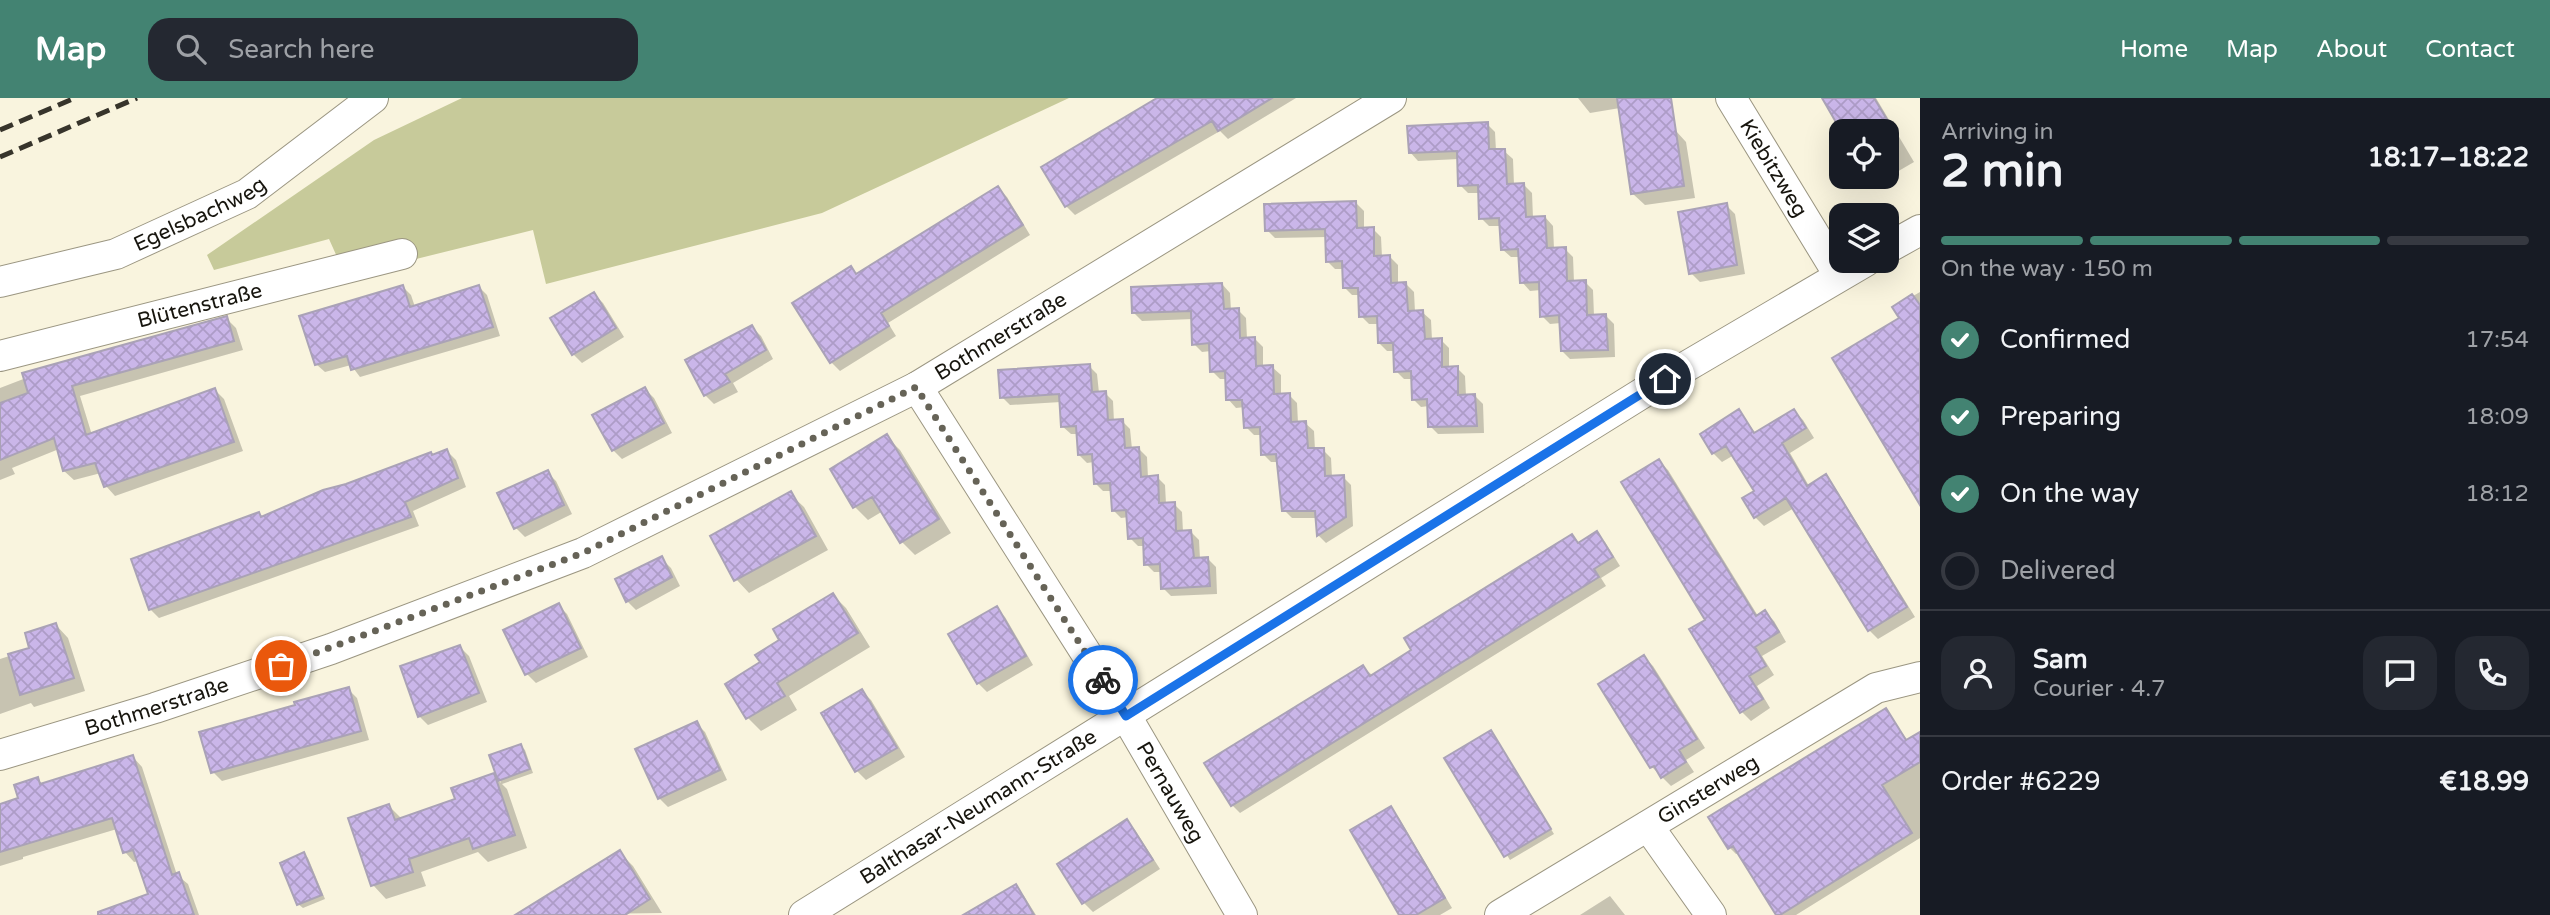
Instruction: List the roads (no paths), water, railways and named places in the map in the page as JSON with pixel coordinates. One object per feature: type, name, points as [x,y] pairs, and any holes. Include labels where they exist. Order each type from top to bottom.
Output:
[{"type":"street","name":"Egelsbachweg","points":[[0,282],[117,254],[247,194],[373,98]]},
{"type":"street","name":"Bothmerstraße","points":[[0,755],[155,708],[331,649],[583,553],[916,387],[1391,98]]},
{"type":"street","name":"Kiebitzweg","points":[[1731,98],[1839,275]]},
{"type":"street","points":[[1899,242],[1920,230]]},
{"type":"street","name":"Blütenstraße","points":[[0,356],[402,254]]},
{"type":"street","name":"Balthasar-Neumann-Straße","points":[[804,915],[1665,379],[1843,273]]},
{"type":"street","name":"Pernauweg","points":[[916,387],[1126,716],[1242,915]]},
{"type":"street","name":"Ginsterweg","points":[[1500,915],[1875,688],[1920,677]]},
{"type":"street","points":[[1648,826],[1711,915]]},
{"type":"railway","points":[[0,130],[75,98]]},
{"type":"railway","points":[[0,157],[137,98]]}]
